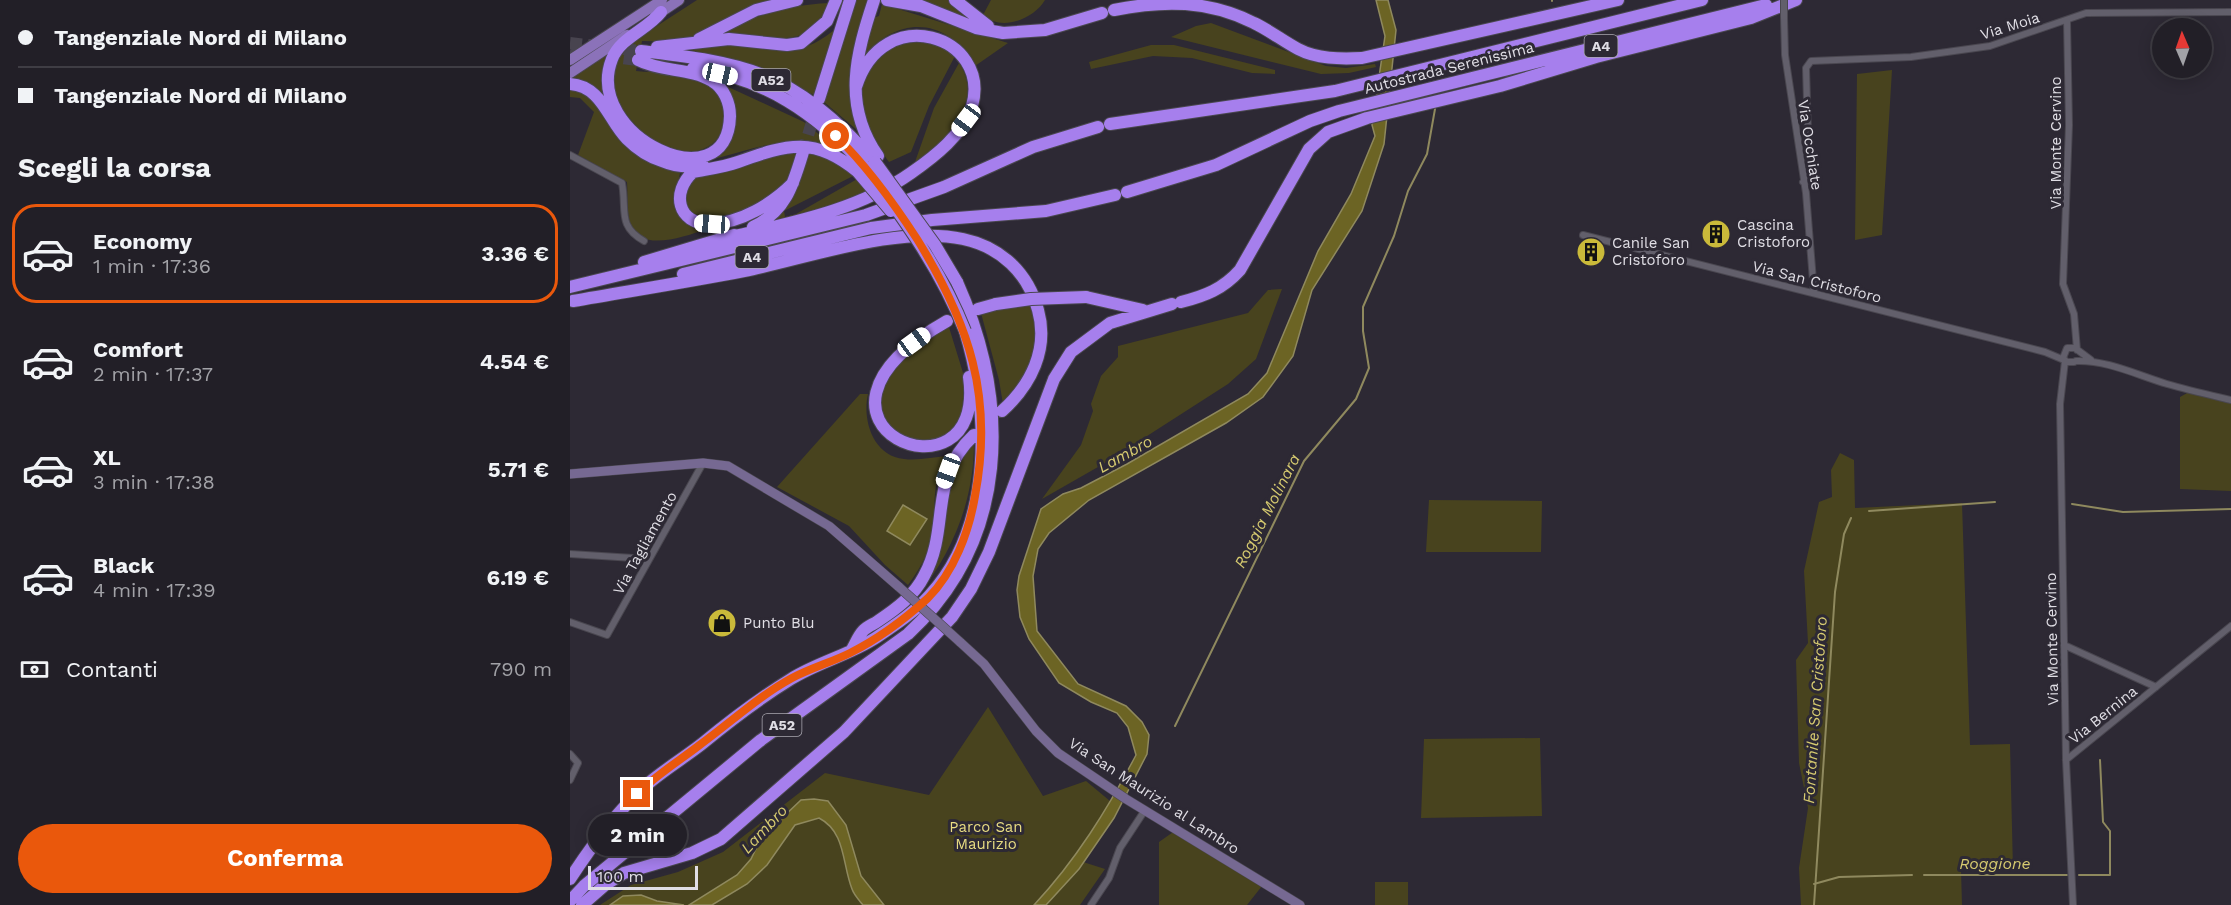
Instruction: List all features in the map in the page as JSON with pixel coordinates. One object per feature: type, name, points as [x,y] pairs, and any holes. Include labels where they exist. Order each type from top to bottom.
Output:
[{"type":"highway","points":[[684,45],[756,10],[797,0]]},
{"type":"highway","points":[[801,43],[827,21],[836,0]]},
{"type":"highway","points":[[570,84],[591,90],[626,139],[639,150],[662,162],[684,167],[792,145],[811,146],[841,158],[870,165],[868,139],[860,116],[856,87],[856,59],[874,0]]},
{"type":"highway","points":[[887,0],[921,6],[976,28],[1003,33],[1045,30],[1102,13]]},
{"type":"highway","points":[[955,0],[979,21],[1003,33]]},
{"type":"highway","points":[[1114,10],[1143,2],[1189,2],[1253,22],[1300,50],[1339,59],[1362,58],[1417,48],[1618,0]]},
{"type":"highway","name":"Autostrada Serenissima","points":[[573,287],[866,215],[944,187],[1033,147],[1104,126],[1335,91],[1702,0]]},
{"type":"highway","name":"Autostrada Serenissima","points":[[572,302],[870,228],[932,220],[1046,211],[1121,194],[1216,165],[1310,121],[1339,111],[1416,100],[1786,0]]},
{"type":"highway","points":[[582,905],[605,885],[624,873],[692,853],[720,839],[844,732],[909,665],[957,610],[980,573],[1044,404],[1063,362],[1074,348],[1096,331],[1121,318],[1210,293],[1230,280],[1240,270],[1295,173],[1318,140],[1343,125],[1416,100],[1751,18],[1796,0]]},
{"type":"highway","points":[[640,53],[652,67],[712,81],[723,91],[730,107],[729,124],[725,138],[711,152],[681,158],[656,150],[631,130],[611,97],[609,71],[616,53],[623,43],[653,22],[661,6]]},
{"type":"highway","points":[[640,53],[729,39],[788,45],[801,43],[825,33],[848,6]]},
{"type":"highway","points":[[819,99],[848,6]]},
{"type":"highway","points":[[573,287],[689,247],[827,212],[887,187],[911,173],[953,137],[966,120],[974,93],[973,77],[964,57],[945,40],[921,32],[889,38],[875,49],[864,64],[856,87]]},
{"type":"highway","name":"A52","points":[[570,901],[584,886],[761,740],[901,640],[923,620],[951,584],[964,562],[981,522],[992,446],[992,409],[984,357],[957,282],[935,245],[870,165],[844,128],[801,96],[764,75],[702,59],[640,53]]},
{"type":"highway","points":[[727,238],[760,224],[773,215],[787,199],[803,152]]},
{"type":"highway","points":[[756,154],[736,162],[693,172],[684,181],[679,191],[684,212],[700,223],[712,224],[762,209],[794,183]]},
{"type":"highway","name":"A52","points":[[570,879],[614,818],[654,779],[793,677],[851,652],[876,638],[929,596],[949,568],[966,531],[978,480],[982,425],[977,381],[938,272],[903,217],[888,210],[870,165]]},
{"type":"highway","points":[[572,302],[744,271],[894,239],[940,236],[965,239],[992,249],[1016,267],[1032,291],[1040,316],[1040,349],[1032,375],[1021,393],[1002,411]]},
{"type":"highway","points":[[978,309],[1031,299],[1086,297],[1146,310]]},
{"type":"highway","points":[[948,321],[914,342],[886,368],[879,381],[875,393],[879,417],[895,438],[906,444],[933,446],[957,434],[965,422],[970,382],[962,336]]},
{"type":"highway","points":[[851,652],[862,631],[902,604],[923,578],[934,549],[946,478],[955,458],[974,435]]},
{"type":"main road","points":[[570,60],[661,6],[679,0]]},
{"type":"main road","points":[[570,73],[661,6]]},
{"type":"main road","name":"Via San Maurizio al Lambro","points":[[570,474],[703,463],[722,464],[737,469],[848,540],[994,675],[1047,743],[1078,768],[1300,905]]},
{"type":"street","name":"Via Occhiate","points":[[1786,0],[1785,55],[1803,182],[1814,293]]},
{"type":"street","name":"Via Moia","points":[[1803,182],[1808,177],[1809,168],[1806,68],[1811,61],[1911,57],[1990,46],[2086,13],[2231,12]]},
{"type":"street","name":"Via Monte Cervino","points":[[2067,21],[2069,125],[2063,284],[2074,314],[2073,334],[2077,351]]},
{"type":"street","points":[[570,155],[622,183],[627,227],[631,234],[644,242]]},
{"type":"street","name":"Via San Cristoforo","points":[[1583,236],[2045,352],[2075,362]]},
{"type":"street","name":"Via Monte Cervino","points":[[2073,334],[2066,349],[2060,404],[2066,760],[2073,905]]},
{"type":"street","name":"Via San Cristoforo","points":[[2045,352],[2066,349],[2077,351]]},
{"type":"street","points":[[2091,361],[2077,351],[2075,362],[2091,361],[2231,400]]},
{"type":"street","name":"Via Monte Cervino","points":[[2065,374],[2075,362]]},
{"type":"street","name":"Via Tagliamento","points":[[570,622],[608,635],[703,463]]},
{"type":"street","points":[[570,554],[650,559]]},
{"type":"street","name":"Via Bernina","points":[[2066,760],[2231,626]]},
{"type":"street","name":"Via Bernina","points":[[2064,645],[2156,687]]},
{"type":"street","points":[[570,754],[577,760],[577,767],[570,780]]},
{"type":"street","points":[[1091,905],[1109,878],[1119,848],[1144,810]]},
{"type":"green space","points":[[697,0],[769,0],[683,42],[642,41],[636,71],[701,78],[717,90],[721,99],[724,120],[722,131],[717,139],[709,146],[696,151],[683,152],[657,143],[635,124],[619,103],[614,80],[617,64],[629,44]]},
{"type":"green space","points":[[855,0],[870,0],[858,32],[853,62],[853,93],[859,126],[857,130],[824,102]]},
{"type":"green space","points":[[906,0],[949,0],[972,23]]},
{"type":"green space","points":[[991,0],[1045,0],[1040,7],[1025,18],[1008,23],[990,20],[983,15]]},
{"type":"green space","points":[[829,3],[816,25],[809,31],[790,38],[733,36],[722,33],[773,12]]},
{"type":"green space","points":[[882,4],[1008,43],[975,66],[964,50],[936,30],[921,27],[906,28],[890,34],[862,58],[873,18],[879,16]]},
{"type":"green space","points":[[1211,23],[1326,66],[1346,68],[1375,64],[1376,67],[1349,73],[1321,74],[1171,37],[1196,26]]},
{"type":"green space","points":[[833,31],[837,34],[814,95],[764,70],[687,49],[737,45],[781,49],[800,48],[810,45]]},
{"type":"green space","points":[[931,40],[955,56],[929,106],[911,152],[889,162],[871,132],[863,109],[862,85],[865,74],[888,44]]},
{"type":"green space","points":[[1151,45],[1174,45],[1275,70],[1275,74],[1252,73],[1192,58],[1153,56],[1091,69],[1089,62]]},
{"type":"green space","points":[[614,49],[605,65],[605,80],[623,124],[694,161],[731,135],[724,85],[804,122],[838,150],[816,144],[779,143],[688,164],[621,126],[603,95],[570,78]]},
{"type":"green space","points":[[959,63],[966,77],[965,106],[949,132],[927,154],[915,162],[934,108]]},
{"type":"green space","points":[[1892,70],[1882,235],[1855,240],[1857,74]]},
{"type":"green space","points":[[570,89],[584,91],[632,151],[650,162],[680,173],[675,197],[704,230],[664,240],[653,240],[636,234],[628,215],[627,182],[578,155],[594,112],[580,98],[570,97]]},
{"type":"green space","points":[[801,148],[788,182],[752,209],[710,219],[692,213],[685,204],[687,188],[698,175]]},
{"type":"green space","points":[[809,148],[857,174],[784,211],[785,217],[796,214],[859,178],[869,192],[769,226]]},
{"type":"green space","points":[[1282,289],[1256,359],[1228,384],[1105,463],[1042,499],[1081,445],[1093,411],[1091,404],[1101,376],[1118,357],[1118,346],[1248,313],[1268,290]]},
{"type":"green space","points":[[1034,303],[1036,335],[1033,358],[1022,379],[1003,404],[981,313]]},
{"type":"green space","points":[[948,324],[964,376],[962,419],[945,436],[930,441],[916,441],[903,437],[893,429],[885,417],[881,404],[880,389],[885,374]]},
{"type":"green space","points":[[2189,392],[2231,403],[2231,491],[2180,489],[2180,397]]},
{"type":"green space","points":[[860,394],[868,394],[869,425],[877,444],[884,451],[904,459],[947,456],[938,476],[929,545],[922,563],[908,585],[885,565],[849,526],[777,487]]},
{"type":"green space","points":[[974,443],[970,485],[959,524],[942,561],[918,595],[915,593],[945,494],[953,475]]},
{"type":"green space","points":[[1840,453],[1854,460],[1855,508],[1962,503],[1970,745],[2010,744],[2013,869],[1961,870],[1962,905],[1801,905],[1799,868],[1808,808],[1799,763],[1796,660],[1808,643],[1804,571],[1819,502],[1832,497],[1831,470]]},
{"type":"green space","points":[[1429,500],[1542,501],[1541,552],[1426,552]]},
{"type":"green space","name":"Parco San Maurizio","points":[[988,707],[1043,796],[1086,781],[1116,806],[1080,861],[1105,869],[1080,905],[600,905],[631,885],[678,872],[723,852],[825,773],[929,795]]},
{"type":"green space","points":[[1540,738],[1542,816],[1421,818],[1424,739]]},
{"type":"green space","points":[[1176,830],[1262,886],[1247,905],[1159,905],[1159,842]]},
{"type":"green space","points":[[1375,882],[1408,882],[1408,905],[1375,905]]},
{"type":"shaded area","points":[[1376,0],[1388,0],[1396,30],[1384,144],[1362,211],[1312,290],[1293,356],[1263,397],[1226,423],[1089,500],[1049,533],[1038,549],[1033,576],[1037,631],[1078,684],[1126,706],[1142,722],[1149,735],[1147,754],[1114,818],[1079,869],[1046,905],[1034,905],[1064,870],[1090,834],[1136,755],[1128,727],[1117,713],[1091,702],[1059,683],[1029,639],[1020,617],[1017,590],[1019,576],[1041,509],[1063,494],[1081,488],[1127,464],[1248,394],[1267,373],[1318,251],[1351,194],[1375,136],[1372,125],[1385,36]]},
{"type":"shaded area","points":[[903,505],[927,519],[910,545],[887,531]]},
{"type":"shaded area","points":[[801,800],[828,801],[846,825],[861,876],[884,905],[863,905],[857,897],[849,879],[839,840],[828,824],[819,818],[795,825],[767,865],[747,884],[712,905],[689,905],[737,875],[751,859],[761,838]]},
{"type":"shaded area","points":[[641,895],[657,901],[684,905],[610,905],[623,896]]},
{"type":"waterway","name":"Roggia Molinara","points":[[1175,726],[1304,461],[1356,399],[1369,368],[1363,331],[1363,307],[1394,236],[1408,191],[1427,154],[1435,109]]},
{"type":"waterway","name":"Fontanile San Cristoforo","points":[[1869,511],[1995,502]]},
{"type":"waterway","name":"Fontanile San Cristoforo","points":[[2072,504],[2123,512],[2231,509]]},
{"type":"waterway","name":"Fontanile San Cristoforo","points":[[1814,905],[1835,592],[1844,534],[1851,518]]},
{"type":"waterway","points":[[2079,875],[2110,875],[2110,831],[2103,822],[2100,760]]},
{"type":"waterway","name":"Roggione","points":[[1814,884],[1839,877],[1912,875]]},
{"type":"waterway","name":"Roggione","points":[[1924,875],[2067,875]]},
{"type":"tunnel","points":[[570,43],[641,51]]},
{"type":"tunnel","points":[[570,52],[638,60]]},
{"type":"tunnel","points":[[803,152],[816,109]]},
{"type":"place","name":"Cascina Cristoforo","points":[[1716,234]]},
{"type":"place","name":"Canile San Cristoforo","points":[[1591,252]]},
{"type":"place","name":"Punto Blu","points":[[722,623]]},
{"type":"route","points":[[637,794],[714,733],[793,677],[851,652],[876,638],[910,612],[940,583],[957,554],[969,523],[980,469],[982,425],[973,358],[964,331],[953,301],[938,272],[903,217],[864,165],[836,136]]},
{"type":"water label","name":"Lambro","points":[[1125,454]]},
{"type":"water label","name":"Lambro","points":[[764,829]]}]
